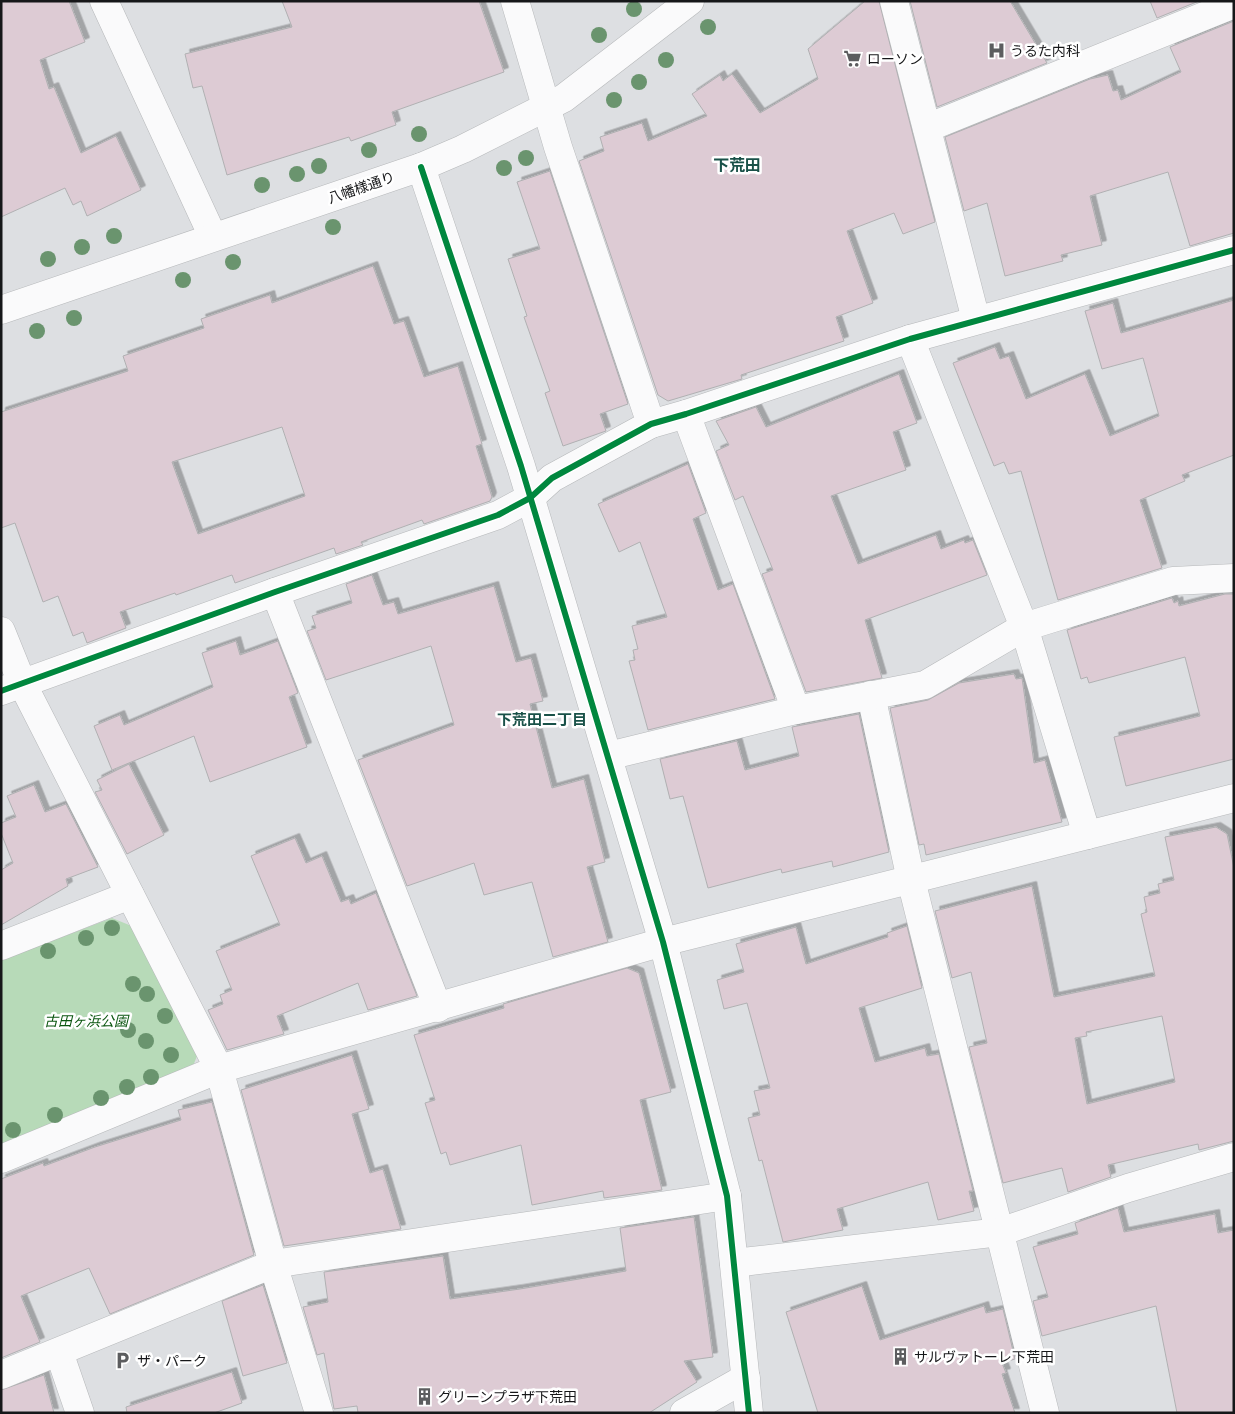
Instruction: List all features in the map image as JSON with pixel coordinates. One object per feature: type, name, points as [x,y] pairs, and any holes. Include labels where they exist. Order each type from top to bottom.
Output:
[{"type":"street","points":[[104,1],[213,237]]},
{"type":"street","points":[[515,1],[546,107],[652,424]]},
{"type":"street","name":"八幡様通り","points":[[1,310],[421,167],[463,149],[564,98],[690,1]]},
{"type":"street","points":[[894,1],[976,320]]},
{"type":"street","points":[[927,128],[1234,4]]},
{"type":"street","points":[[421,167],[530,498],[663,942],[727,1196],[749,1413]]},
{"type":"street","points":[[12,687],[275,592],[498,515],[530,498],[552,478],[652,424],[910,339],[1234,250]]},
{"type":"street","points":[[910,339],[1024,627],[1087,835]]},
{"type":"street","points":[[686,414],[796,710]]},
{"type":"street","points":[[608,756],[796,710],[925,685],[1024,627],[1173,581],[1234,578]]},
{"type":"street","points":[[275,592],[438,1008]]},
{"type":"street","points":[[1,631],[12,687],[130,895],[219,1069],[273,1264],[319,1413]]},
{"type":"street","points":[[871,695],[911,880],[1045,1413]]},
{"type":"street","points":[[1,1159],[219,1069],[438,1008],[663,942],[1234,798]]},
{"type":"street","points":[[1,946],[130,895]]},
{"type":"street","points":[[734,1263],[1000,1232],[1128,1188],[1234,1157]]},
{"type":"street","points":[[1,1375],[273,1264],[727,1196]]},
{"type":"street","points":[[59,1352],[80,1413]]},
{"type":"street","points":[[684,1413],[746,1378]]},
{"type":"green space","name":"古田ヶ浜公園","points":[[112,918],[134,927],[197,1056],[191,1071],[1,1145],[1,960]]},
{"type":"building","points":[[1,1],[69,1],[85,42],[40,60],[49,89],[54,87],[81,153],[116,136],[141,190],[87,216],[81,201],[73,205],[65,188],[1,217]]},
{"type":"building","points":[[282,1],[479,1],[504,72],[392,112],[396,125],[351,141],[349,137],[227,175],[202,86],[193,88],[185,54],[292,27]]},
{"type":"building","points":[[865,1],[879,1],[935,222],[903,234],[894,213],[847,231],[873,303],[836,317],[844,341],[741,375],[742,379],[668,401],[658,395],[579,161],[604,151],[600,137],[642,123],[648,141],[707,116],[692,94],[720,75],[723,81],[732,74],[760,113],[818,79],[808,49]]},
{"type":"building","name":"うるた内科","points":[[910,1],[1010,1],[1047,63],[937,107]]},
{"type":"building","points":[[1150,1],[1199,1],[1157,18]]},
{"type":"building","points":[[1234,21],[1234,233],[1190,246],[1168,172],[1090,196],[1102,245],[1061,255],[1063,261],[1005,276],[987,203],[964,211],[945,137],[1090,79],[1108,75],[1113,91],[1118,90],[1121,100],[1181,72],[1170,47]]},
{"type":"building","points":[[550,171],[628,404],[600,414],[606,431],[563,446],[545,393],[550,391],[524,317],[527,316],[508,259],[540,249],[517,182]]},
{"type":"building","points":[[373,266],[394,324],[404,321],[424,377],[458,366],[482,444],[476,446],[492,497],[490,501],[424,524],[422,520],[361,542],[363,545],[336,554],[334,548],[235,583],[232,575],[120,612],[126,628],[87,643],[83,632],[73,636],[58,596],[43,602],[15,523],[1,528],[1,412],[128,371],[123,356],[204,328],[201,319],[270,295],[272,303]],"holes":[[[282,427],[305,496],[198,534],[172,462]]]},
{"type":"building","points":[[1234,300],[1234,455],[1182,475],[1185,481],[1140,500],[1162,568],[1058,600],[1021,471],[1009,474],[1004,462],[994,466],[953,363],[995,347],[1000,359],[1009,356],[1026,399],[1085,374],[1110,436],[1159,416],[1143,358],[1102,369],[1085,311],[1113,303],[1121,333]]},
{"type":"building","points":[[899,374],[917,423],[893,432],[906,470],[831,496],[858,564],[936,535],[941,549],[964,540],[965,543],[973,540],[987,575],[865,620],[882,678],[806,692],[762,574],[773,570],[743,496],[735,500],[716,451],[729,445],[716,421],[756,407],[766,427]]},
{"type":"building","points":[[688,464],[706,513],[693,519],[718,590],[733,584],[775,699],[648,730],[629,661],[635,660],[633,650],[638,649],[632,626],[667,617],[640,542],[619,552],[598,504]]},
{"type":"building","points":[[372,575],[383,605],[394,602],[398,614],[494,586],[516,662],[531,658],[543,701],[530,704],[552,788],[584,779],[605,862],[587,867],[608,942],[553,957],[532,882],[484,895],[474,863],[407,886],[358,760],[454,725],[431,646],[326,680],[307,631],[316,628],[312,616],[352,603],[346,584]]},
{"type":"building","points":[[1225,594],[1234,594],[1234,759],[1126,786],[1114,737],[1200,716],[1185,657],[1089,683],[1087,677],[1081,679],[1067,630],[1172,598],[1174,603],[1178,601],[1179,606]]},
{"type":"building","points":[[236,641],[240,655],[278,641],[298,693],[289,697],[307,747],[210,782],[194,736],[112,770],[94,726],[120,715],[124,725],[213,687],[202,653]]},
{"type":"building","points":[[1014,674],[1016,679],[1022,678],[1034,763],[1045,760],[1062,822],[926,855],[924,844],[919,845],[890,708],[928,700],[959,683]]},
{"type":"building","points":[[859,714],[889,852],[833,867],[832,861],[782,873],[781,869],[708,888],[683,796],[670,799],[660,759],[737,741],[745,770],[799,756],[792,727]]},
{"type":"building","points":[[129,764],[164,835],[127,854],[95,792],[102,790],[97,780]]},
{"type":"building","points":[[34,785],[45,812],[66,804],[98,867],[66,879],[68,886],[1,925],[1,870],[13,863],[1,833],[1,823],[16,817],[7,796]]},
{"type":"building","points":[[1216,827],[1227,834],[1234,868],[1234,1141],[1199,1150],[1198,1144],[1108,1165],[1111,1177],[1068,1192],[1062,1168],[1003,1183],[969,1047],[987,1043],[971,972],[952,978],[935,911],[1032,886],[1054,997],[1155,976],[1141,914],[1147,912],[1144,897],[1160,893],[1158,884],[1174,880],[1165,837]],"holes":[[[1162,1016],[1175,1082],[1087,1104],[1075,1038],[1087,1036],[1086,1032]]]},
{"type":"building","points":[[295,838],[306,863],[322,856],[341,902],[349,899],[351,904],[376,893],[417,996],[368,1010],[358,983],[277,1016],[284,1034],[227,1050],[208,1010],[223,1004],[220,995],[232,990],[216,951],[280,925],[251,856]]},
{"type":"building","points":[[907,926],[922,988],[859,1008],[875,1062],[925,1048],[927,1056],[939,1054],[973,1191],[969,1191],[974,1211],[938,1220],[928,1182],[837,1209],[843,1230],[783,1242],[762,1160],[759,1161],[748,1118],[760,1115],[754,1091],[770,1088],[747,1003],[724,1009],[717,980],[744,972],[736,944],[796,927],[806,964],[888,937],[887,933]]},
{"type":"building","points":[[627,968],[639,973],[671,1092],[640,1100],[662,1190],[604,1198],[603,1191],[532,1205],[521,1145],[450,1165],[446,1152],[441,1154],[425,1103],[435,1100],[414,1035],[504,1008],[503,1004]]},
{"type":"building","points":[[352,1055],[369,1109],[352,1114],[370,1173],[383,1169],[401,1229],[284,1246],[241,1090]]},
{"type":"building","points":[[212,1102],[254,1255],[110,1314],[89,1268],[21,1296],[40,1342],[1,1358],[1,1179],[43,1163],[44,1166],[95,1147],[181,1120],[178,1110]]},
{"type":"building","points":[[1118,1208],[1124,1232],[1215,1214],[1218,1233],[1234,1230],[1234,1413],[1177,1413],[1156,1306],[1042,1336],[1033,1301],[1048,1297],[1033,1247],[1078,1234],[1075,1223]]},
{"type":"building","points":[[694,1217],[713,1357],[684,1361],[697,1382],[649,1413],[358,1413],[357,1406],[334,1409],[324,1353],[317,1355],[303,1307],[328,1302],[324,1272],[443,1256],[450,1299],[520,1289],[626,1271],[620,1228]]},
{"type":"building","points":[[263,1285],[287,1363],[243,1376],[222,1301]]},
{"type":"building","name":"サルヴァトーレ下荒田","points":[[862,1286],[880,1340],[984,1306],[986,1313],[1003,1309],[1015,1359],[1002,1363],[1006,1373],[1002,1374],[1015,1413],[818,1413],[786,1312]]},
{"type":"building","points":[[232,1372],[242,1403],[214,1413],[127,1413],[126,1407]]},
{"type":"building","points":[[44,1375],[54,1413],[1,1413],[1,1390]]},
{"type":"cycle path","points":[[421,167],[521,466],[663,942],[727,1196],[749,1413]]},
{"type":"cycle path","points":[[1,691],[275,592],[498,515],[530,498],[552,478],[651,424],[910,339],[1234,250]]},
{"type":"place","name":"うるた内科","points":[[996,50]]},
{"type":"place","name":"ローソン","points":[[853,58]]},
{"type":"place","name":"サルヴァトーレ下荒田","points":[[900,1356]]},
{"type":"place","name":"ザ・パーク","points":[[123,1360]]},
{"type":"place","name":"グリーンプラザ下荒田","points":[[424,1396]]},
{"type":"district","name":"下荒田","points":[[737,165]]},
{"type":"district","name":"下荒田二丁目","points":[[542,719]]}]
